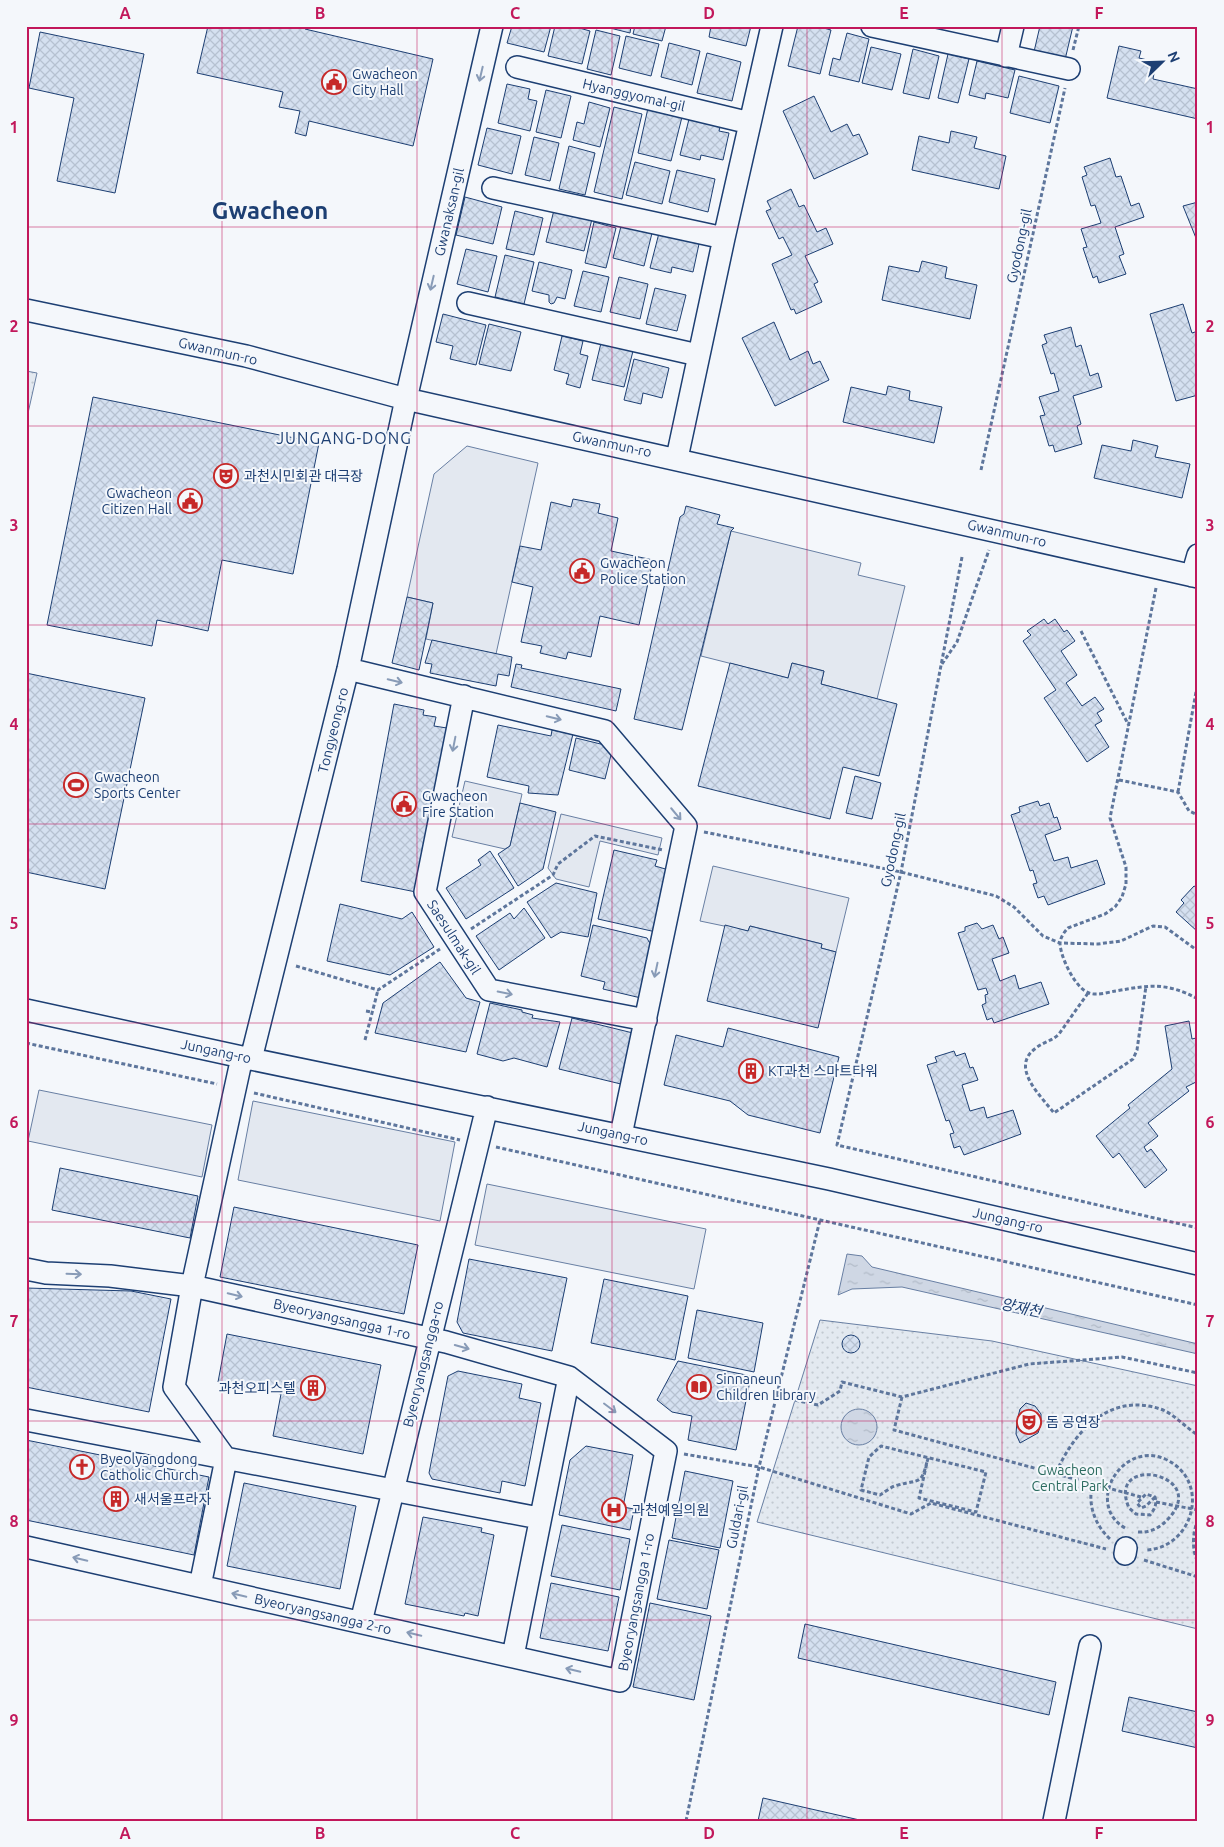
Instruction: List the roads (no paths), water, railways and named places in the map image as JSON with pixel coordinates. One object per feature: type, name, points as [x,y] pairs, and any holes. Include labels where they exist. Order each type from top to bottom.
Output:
[{"type":"street","name":"Gwanaksan-gil","points":[[406,399],[492,26]]},
{"type":"street","points":[[677,458],[698,355],[772,26]]},
{"type":"street","points":[[1006,56],[1013,26]]},
{"type":"street","points":[[885,28],[1069,69]]},
{"type":"street","name":"Hyanggyomal-gil","points":[[517,67],[750,122]]},
{"type":"street","points":[[493,188],[724,238]]},
{"type":"street","points":[[468,303],[698,355]]},
{"type":"street","name":"Gwanmun-ro","points":[[26,310],[246,356],[406,399],[677,458],[1195,577]]},
{"type":"street","name":"Tongyeong-ro","points":[[226,1459],[174,1387],[192,1286],[235,1088],[246,1058],[348,669],[406,399]]},
{"type":"street","points":[[1195,577],[1198,555]]},
{"type":"street","points":[[348,669],[605,731],[686,826],[621,1135]]},
{"type":"street","name":"Saesulmak-gil","points":[[464,696],[425,892],[489,990],[646,1020]]},
{"type":"street","name":"Jungang-ro","points":[[27,1012],[829,1179],[1198,1264]]},
{"type":"street","name":"Byeoryangsangga-ro","points":[[361,1622],[487,1107]]},
{"type":"street","name":"Byeoryangsangga 1-ro","points":[[26,1269],[46,1273],[110,1276],[192,1286],[429,1338],[570,1377],[666,1451],[620,1681]]},
{"type":"street","points":[[513,1656],[539,1518],[570,1377]]},
{"type":"street","points":[[26,1420],[539,1518]]},
{"type":"street","points":[[200,1586],[226,1459]]},
{"type":"street","name":"Byeoryangsangga 2-ro","points":[[26,1547],[620,1681]]},
{"type":"street","points":[[1054,1821],[1090,1646]]},
{"type":"water","name":"양재천","points":[[847,1254],[862,1256],[872,1267],[1198,1344],[1198,1354],[902,1287],[852,1289],[838,1295]]},
{"type":"water","points":[[859,1409],[871,1415],[877,1427],[871,1439],[859,1445],[847,1439],[841,1427],[847,1415]]},
{"type":"place","name":"Gwacheon City Hall","points":[[334,82]]},
{"type":"place","name":"과천시민회관 대극장","points":[[226,476]]},
{"type":"place","name":"Gwacheon Citizen Hall","points":[[190,501]]},
{"type":"place","name":"Gwacheon Police Station","points":[[582,571]]},
{"type":"place","name":"Gwacheon Sports Center","points":[[76,785]]},
{"type":"place","name":"Gwacheon Fire Station","points":[[404,804]]},
{"type":"place","name":"KT과천 스마트타워","points":[[751,1071]]},
{"type":"place","name":"Sinnaneun Children Library","points":[[699,1387]]},
{"type":"place","name":"과천오피스텔","points":[[313,1388]]},
{"type":"place","name":"돔 공연장","points":[[1029,1422]]},
{"type":"place","name":"Byeolyangdong Catholic Church","points":[[82,1467]]},
{"type":"place","name":"새서울프라자","points":[[116,1499]]},
{"type":"place","name":"과천예일의원","points":[[614,1510]]},
{"type":"district","name":"Gwacheon","points":[[270,211]]},
{"type":"district","name":"JUNGANG-DONG","points":[[344,438]]},
{"type":"park label","name":"Gwacheon Central Park","points":[[1070,1478]]}]
